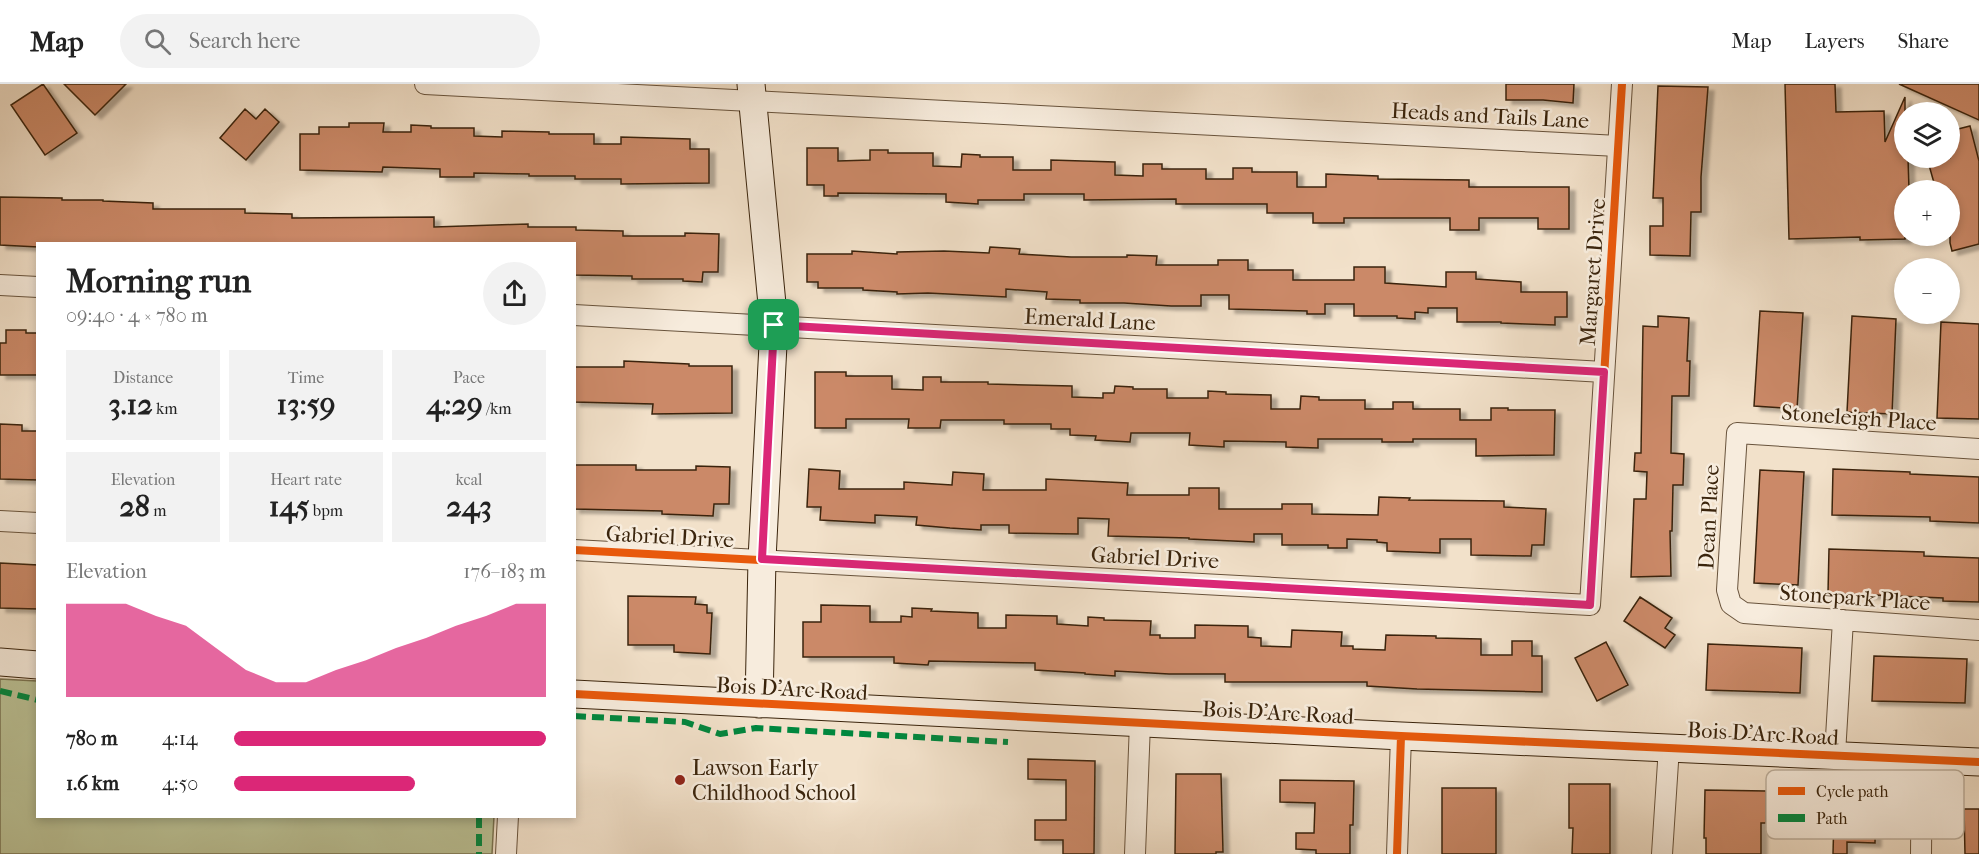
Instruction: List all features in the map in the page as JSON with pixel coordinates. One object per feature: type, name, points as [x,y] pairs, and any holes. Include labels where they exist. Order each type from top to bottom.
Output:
[{"type":"street","name":"Heads and Tails Lane","points":[[425,84],[752,93],[1618,146]]},
{"type":"street","name":"Margaret Drive","points":[[1590,605],[1622,84]]},
{"type":"street","points":[[752,93],[774,325],[762,559],[759,704]]},
{"type":"street","points":[[0,285],[36,287]]},
{"type":"street","name":"Emerald Lane","points":[[576,315],[1604,372]]},
{"type":"street","name":"Stoneleigh Place","points":[[1737,433],[1979,449]]},
{"type":"street","name":"Dean Place","points":[[1731,604],[1727,591],[1737,433]]},
{"type":"street","points":[[0,521],[36,523]]},
{"type":"street","name":"Gabriel Drive","points":[[576,550],[1590,605]]},
{"type":"street","name":"Stonepark Place","points":[[1731,604],[1744,614],[1979,630]]},
{"type":"street","points":[[1835,754],[1843,620]]},
{"type":"street","points":[[0,662],[36,665]]},
{"type":"street","name":"Bois D'Arc Road","points":[[576,694],[1401,736],[1979,762]]},
{"type":"street","points":[[1135,854],[1140,723]]},
{"type":"street","points":[[1397,854],[1401,736]]},
{"type":"street","points":[[1662,854],[1669,747]]},
{"type":"street","points":[[1922,758],[1922,770]]},
{"type":"street","points":[[506,854],[508,818]]},
{"type":"street","points":[[1921,839],[1921,854]]},
{"type":"green space","points":[[0,679],[36,681],[36,818],[494,818],[492,854],[0,854]]},
{"type":"building","points":[[43,84],[77,133],[45,155],[11,105]]},
{"type":"building","points":[[64,84],[126,84],[95,115]]},
{"type":"building","points":[[1506,84],[1574,84],[1573,103],[1506,100]]},
{"type":"building","points":[[1785,84],[1835,84],[1836,112],[1884,111],[1885,142],[1894,122],[1894,168],[1908,168],[1909,180],[1894,180],[1894,239],[1860,240],[1860,237],[1789,239]]},
{"type":"building","points":[[1899,84],[1979,84],[1979,120],[1960,111],[1960,102],[1939,102]]},
{"type":"building","points":[[1658,86],[1708,87],[1701,177],[1701,212],[1691,212],[1690,256],[1650,255],[1650,226],[1663,226],[1663,198],[1653,198]]},
{"type":"building","points":[[245,109],[256,119],[265,109],[279,122],[246,160],[220,138]]},
{"type":"building","points":[[349,123],[384,123],[383,132],[411,132],[411,125],[431,126],[431,128],[474,128],[474,136],[502,137],[502,131],[594,134],[594,144],[621,144],[621,137],[690,139],[690,149],[709,149],[709,183],[621,184],[621,179],[575,179],[575,176],[529,176],[529,174],[474,173],[474,177],[440,177],[440,169],[383,167],[382,172],[300,170],[300,134],[319,134],[319,127],[349,127]]},
{"type":"building","points":[[1970,126],[1979,161],[1979,244],[1952,251],[1951,246],[1960,246],[1960,180],[1933,180],[1930,168],[1960,168],[1960,128]]},
{"type":"building","points":[[807,148],[838,148],[838,161],[870,160],[870,150],[888,150],[888,153],[933,153],[933,166],[961,167],[962,154],[980,155],[980,157],[1013,157],[1013,170],[1051,170],[1051,160],[1115,162],[1115,175],[1143,176],[1143,164],[1162,164],[1162,169],[1206,169],[1206,179],[1233,179],[1233,168],[1252,168],[1252,172],[1297,172],[1297,187],[1326,187],[1326,174],[1378,176],[1378,179],[1469,180],[1469,187],[1569,187],[1569,229],[1538,229],[1538,218],[1479,218],[1479,230],[1450,230],[1450,218],[1344,218],[1344,223],[1313,223],[1313,213],[1267,213],[1267,204],[1176,204],[1176,199],[1084,200],[1084,194],[1024,194],[1024,200],[978,200],[978,204],[946,202],[946,194],[838,193],[838,196],[824,196],[824,185],[807,185]]},
{"type":"building","points":[[0,197],[153,203],[153,209],[245,209],[245,213],[292,214],[292,218],[434,217],[434,227],[528,224],[528,227],[576,227],[576,230],[623,231],[623,236],[719,234],[718,272],[703,272],[702,282],[683,281],[683,279],[632,279],[632,276],[576,275],[576,242],[36,242],[36,247],[0,245]]},
{"type":"building","points":[[990,247],[1020,249],[1019,254],[1071,257],[1157,256],[1156,265],[1218,265],[1218,260],[1248,260],[1248,270],[1293,270],[1293,280],[1354,280],[1354,267],[1385,267],[1385,283],[1446,287],[1446,272],[1476,272],[1476,279],[1521,282],[1521,292],[1567,292],[1567,317],[1555,317],[1555,325],[1457,322],[1457,308],[1428,308],[1428,313],[1415,312],[1415,319],[1397,318],[1397,316],[1354,316],[1354,304],[1325,304],[1325,314],[1307,314],[1307,311],[1229,309],[1229,295],[1201,295],[1201,306],[1171,306],[1080,303],[1080,300],[1046,299],[1047,292],[1006,289],[1006,297],[928,293],[897,294],[897,292],[863,290],[863,288],[818,288],[818,282],[807,282],[807,254],[852,254],[852,251],[897,254],[897,252],[944,251],[989,253]]},
{"type":"building","points":[[1760,311],[1803,313],[1797,409],[1754,406]]},
{"type":"building","points":[[1658,316],[1689,318],[1687,361],[1690,361],[1689,396],[1672,396],[1671,453],[1684,454],[1683,485],[1673,485],[1672,531],[1670,531],[1671,576],[1631,577],[1634,499],[1646,499],[1647,472],[1634,471],[1635,453],[1641,453],[1643,326],[1658,327]]},
{"type":"building","points":[[1852,316],[1894,319],[1896,324],[1892,414],[1847,412]]},
{"type":"building","points":[[1941,324],[1979,324],[1979,419],[1937,418]]},
{"type":"building","points":[[6,330],[26,330],[26,333],[36,333],[36,375],[0,375],[0,343],[6,343]]},
{"type":"building","points":[[624,361],[689,364],[689,366],[732,366],[732,413],[652,414],[653,404],[576,402],[576,367],[624,367]]},
{"type":"building","points":[[815,372],[846,372],[846,376],[892,376],[892,389],[923,390],[923,377],[941,377],[941,382],[1072,386],[1072,397],[1103,398],[1103,393],[1114,393],[1115,386],[1133,387],[1133,389],[1167,389],[1167,398],[1208,398],[1208,391],[1226,392],[1226,394],[1271,395],[1271,409],[1300,409],[1301,396],[1319,397],[1319,400],[1365,400],[1365,409],[1393,409],[1393,402],[1413,402],[1413,409],[1460,409],[1460,420],[1491,420],[1491,408],[1555,410],[1554,455],[1476,456],[1476,439],[1413,439],[1413,442],[1382,442],[1382,439],[1318,439],[1318,448],[1286,447],[1286,442],[1224,441],[1224,447],[1189,445],[1190,433],[1131,433],[1130,442],[1095,440],[1096,436],[1070,435],[1070,429],[1051,429],[1051,424],[1004,424],[1004,420],[941,420],[940,428],[908,428],[909,419],[846,419],[846,428],[815,428]]},
{"type":"building","points":[[0,424],[22,425],[22,431],[36,431],[36,480],[0,479]]},
{"type":"building","points":[[576,465],[636,465],[636,470],[696,470],[696,466],[730,467],[729,504],[714,504],[713,516],[662,514],[662,511],[576,509]]},
{"type":"building","points":[[809,469],[840,471],[839,489],[904,489],[904,482],[952,485],[953,472],[984,474],[983,490],[1046,490],[1046,479],[1128,483],[1127,495],[1189,495],[1189,488],[1219,488],[1219,509],[1282,509],[1282,504],[1312,504],[1312,514],[1378,515],[1379,497],[1410,498],[1409,500],[1504,501],[1504,507],[1546,509],[1544,545],[1532,545],[1531,556],[1471,555],[1471,539],[1440,539],[1440,553],[1387,551],[1387,543],[1377,542],[1377,540],[1347,539],[1347,548],[1328,548],[1328,545],[1282,545],[1282,534],[1254,534],[1254,542],[1108,536],[1109,519],[1078,518],[1078,534],[1009,533],[1009,525],[981,525],[981,530],[916,525],[917,517],[875,515],[875,523],[820,520],[821,507],[807,507]]},
{"type":"building","points":[[1833,469],[1979,477],[1979,523],[1930,521],[1930,517],[1832,515]]},
{"type":"building","points":[[1760,470],[1804,472],[1798,585],[1754,583]]},
{"type":"building","points":[[1829,549],[1924,552],[1924,556],[1979,558],[1979,602],[1943,601],[1943,598],[1828,593]]},
{"type":"building","points":[[0,563],[36,565],[36,609],[0,608]]},
{"type":"building","points":[[628,596],[696,597],[695,604],[707,605],[707,613],[712,613],[710,654],[674,652],[674,645],[628,645]]},
{"type":"building","points":[[1640,597],[1672,618],[1665,628],[1675,635],[1665,648],[1624,621]]},
{"type":"building","points":[[821,605],[870,606],[870,622],[901,622],[901,616],[912,617],[912,608],[978,613],[978,628],[1006,628],[1006,615],[1057,616],[1057,624],[1088,626],[1088,617],[1104,618],[1104,620],[1151,621],[1150,635],[1160,635],[1160,638],[1195,638],[1195,625],[1248,626],[1248,637],[1261,638],[1261,646],[1291,647],[1292,630],[1342,632],[1341,646],[1353,646],[1353,649],[1385,650],[1386,635],[1481,639],[1481,655],[1512,655],[1512,641],[1532,641],[1532,656],[1542,656],[1542,692],[1417,689],[1367,686],[1367,682],[1225,682],[1225,674],[1115,671],[1115,676],[1035,670],[1035,663],[929,661],[928,665],[894,663],[894,657],[803,657],[803,622],[821,622]]},
{"type":"building","points":[[1606,642],[1628,685],[1597,701],[1575,658]]},
{"type":"building","points":[[1708,644],[1802,648],[1800,693],[1706,690]]},
{"type":"building","points":[[1874,656],[1967,659],[1965,703],[1872,701]]},
{"type":"building","points":[[1028,759],[1095,761],[1094,854],[1063,854],[1063,840],[1035,840],[1035,820],[1066,820],[1066,780],[1028,779]]},
{"type":"building","points":[[1176,774],[1221,774],[1223,852],[1175,854]]},
{"type":"building","points":[[1280,780],[1354,781],[1350,854],[1316,854],[1316,850],[1296,849],[1296,833],[1314,833],[1315,803],[1280,802]]},
{"type":"building","points":[[1569,784],[1610,784],[1610,854],[1572,854],[1573,828],[1569,828]]},
{"type":"building","points":[[1442,788],[1496,788],[1496,854],[1442,854]]},
{"type":"building","points":[[1705,790],[1766,791],[1766,823],[1761,823],[1761,854],[1706,854]]},
{"type":"building","points":[[1964,809],[1979,809],[1979,854],[1965,854]]},
{"type":"building","points":[[1833,839],[1875,839],[1875,843],[1847,842],[1847,854],[1833,854]]},
{"type":"marked path","points":[[0,691],[36,700]]},
{"type":"marked path","points":[[576,716],[685,722],[720,734],[756,728],[1008,742]]},
{"type":"marked path","points":[[479,818],[479,854]]},
{"type":"cycle path","points":[[576,550],[1590,605],[1622,84]]},
{"type":"cycle path","points":[[576,694],[1401,736],[1979,762]]},
{"type":"cycle path","points":[[1397,854],[1401,736]]},
{"type":"place","name":"Lawson Early Childhood School","points":[[680,780]]},
{"type":"route","points":[[774,325],[1604,372],[1590,605],[762,559],[774,325]]}]
